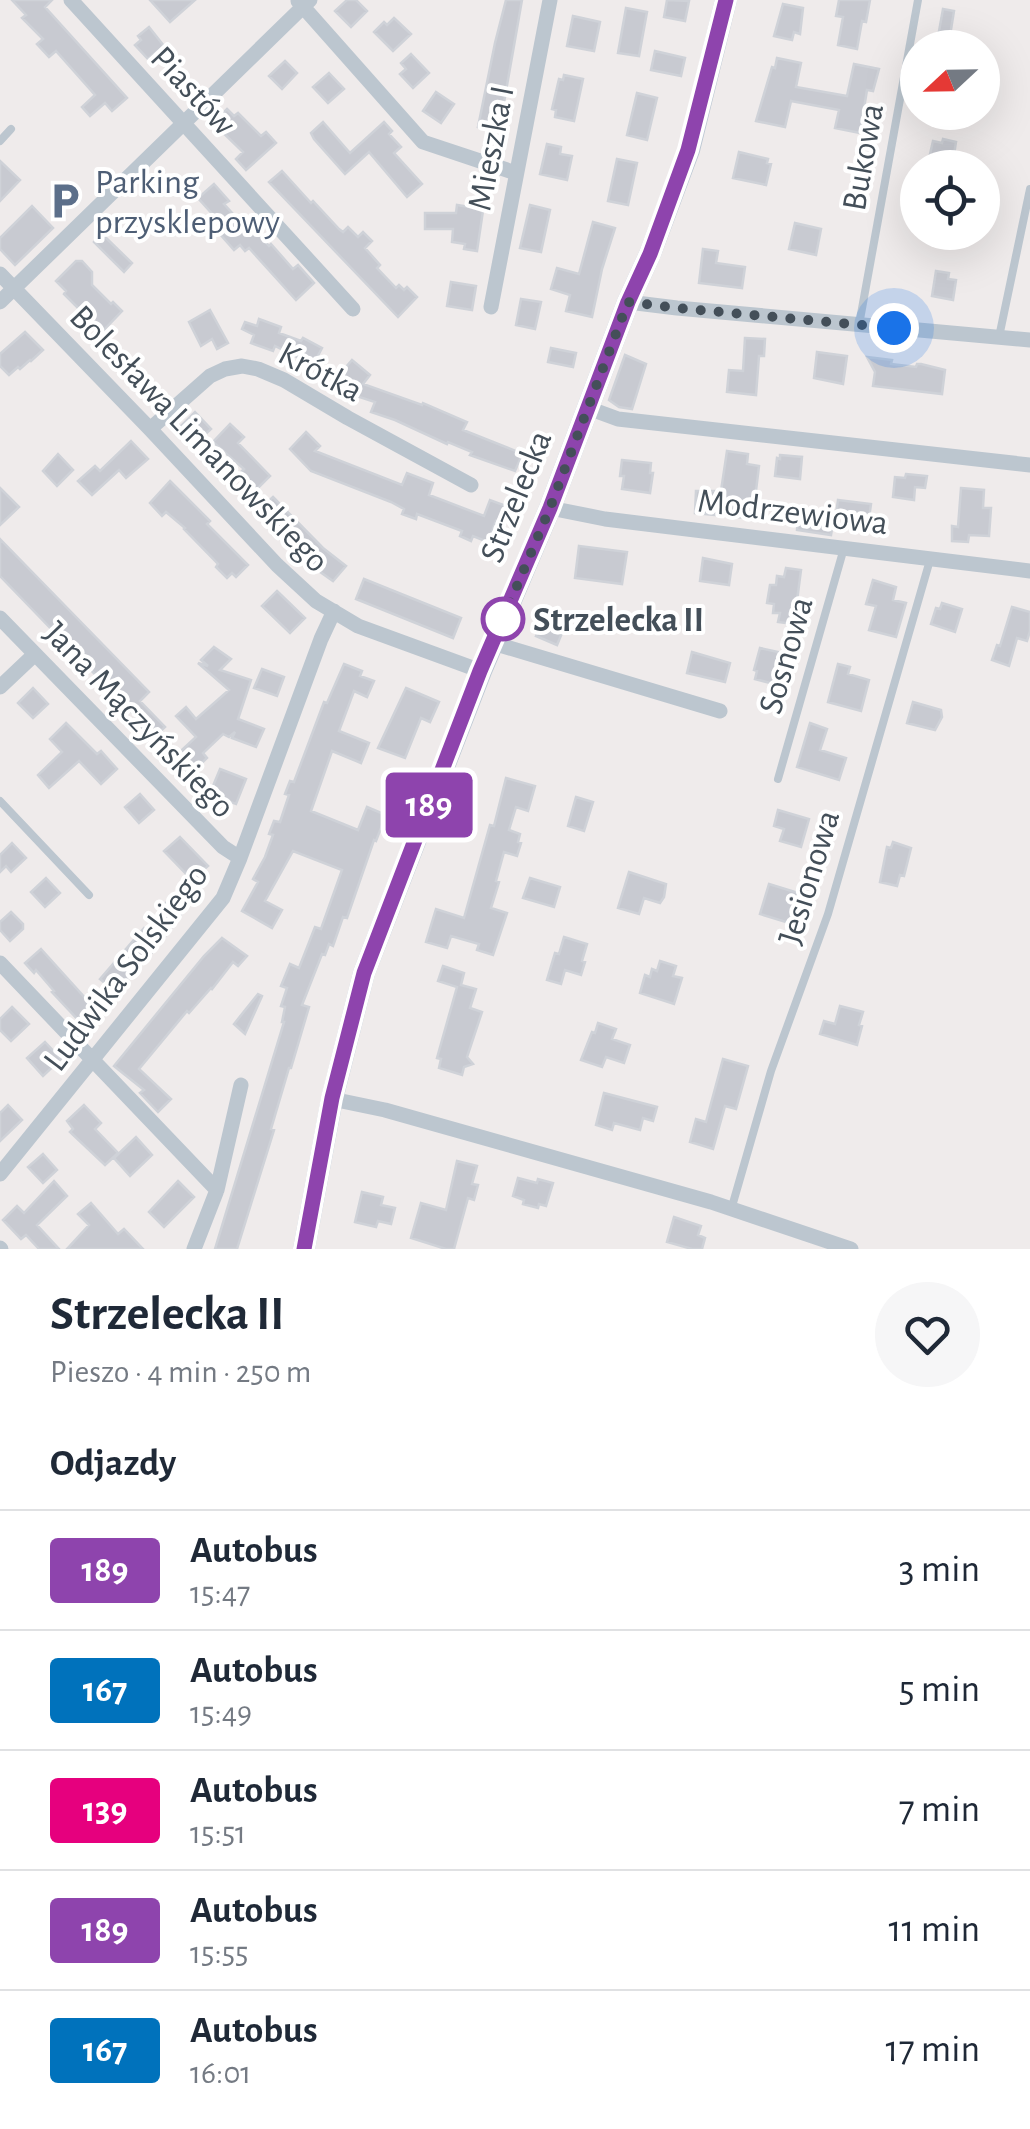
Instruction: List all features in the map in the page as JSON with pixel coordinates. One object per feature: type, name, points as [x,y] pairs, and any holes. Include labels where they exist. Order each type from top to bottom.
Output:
[{"type":"street","name":"Piastów","points":[[71,0],[353,309]]},
{"type":"street","name":"Mieszka I","points":[[491,307],[550,0]]},
{"type":"street","name":"Strzelecka","points":[[304,1249],[332,1098],[364,973],[480,671],[550,508],[650,254],[688,150],[726,0]]},
{"type":"street","points":[[0,302],[303,2],[424,142],[516,173]]},
{"type":"street","name":"Bolesława Limanowskiego","points":[[0,274],[277,565],[316,601],[358,626],[480,671]]},
{"type":"street","points":[[628,302],[1030,340]]},
{"type":"street","name":"Krótka","points":[[150,429],[210,376],[242,366],[284,380],[471,485]]},
{"type":"street","points":[[588,408],[618,419],[1030,465]]},
{"type":"street","name":"Modrzewiowa","points":[[550,508],[605,519],[1030,571]]},
{"type":"street","name":"Ludwika Solskiego","points":[[0,1174],[223,898],[334,611]]},
{"type":"street","name":"Jana Mączyńskiego","points":[[0,618],[223,848],[240,858]]},
{"type":"street","points":[[492,643],[720,711]]},
{"type":"street","points":[[0,687],[35,654]]},
{"type":"street","points":[[0,964],[217,1190]]},
{"type":"street","points":[[194,1249],[217,1190],[241,1085]]},
{"type":"street","points":[[332,1098],[711,1202],[851,1249]]},
{"type":"lane","name":"Bukowa","points":[[859,325],[918,0]]},
{"type":"lane","points":[[0,141],[11,130]]},
{"type":"lane","points":[[999,338],[1030,189]]},
{"type":"lane","name":"Sosnowa","points":[[778,779],[845,547]]},
{"type":"lane","name":"Jesionowa","points":[[731,1210],[771,1072],[828,914],[930,558]]},
{"type":"lane","points":[[0,801],[89,895]]},
{"type":"building","points":[[12,0],[52,0],[45,7],[127,98],[112,111],[105,103],[90,116],[82,107],[95,95],[56,51],[49,57],[37,44],[43,39],[22,18],[26,15]]},
{"type":"building","points":[[150,0],[195,0],[170,22]]},
{"type":"building","points":[[347,0],[356,0],[367,11],[351,27],[335,11]]},
{"type":"building","points":[[506,0],[522,0],[499,131],[478,127]]},
{"type":"building","points":[[667,0],[689,1],[685,21],[664,17]]},
{"type":"building","points":[[839,0],[870,0],[857,49],[838,45],[843,17],[836,16]]},
{"type":"building","points":[[783,4],[803,8],[800,34],[794,32],[792,40],[774,36]]},
{"type":"building","points":[[626,8],[647,12],[639,56],[618,53]]},
{"type":"building","points":[[943,9],[954,11],[951,30],[939,30]]},
{"type":"building","points":[[573,16],[600,22],[594,51],[567,46]]},
{"type":"building","points":[[394,18],[411,34],[393,51],[374,32]]},
{"type":"building","points":[[149,27],[164,46],[148,59],[135,45],[141,40],[138,36]]},
{"type":"building","points":[[655,51],[685,58],[681,76],[651,70]]},
{"type":"building","points":[[411,54],[429,73],[413,88],[400,74],[406,69],[401,63]]},
{"type":"building","points":[[777,58],[801,63],[796,87],[847,96],[854,64],[879,69],[873,91],[867,90],[860,133],[835,128],[839,110],[791,101],[785,127],[756,121]]},
{"type":"building","points":[[285,61],[297,73],[282,89],[269,76]]},
{"type":"building","points":[[329,73],[344,89],[328,103],[313,87]]},
{"type":"building","points":[[564,75],[583,79],[574,121],[555,117],[556,110],[552,109],[559,79],[563,80]]},
{"type":"building","points":[[436,92],[454,104],[441,123],[423,111]]},
{"type":"building","points":[[637,93],[657,98],[647,140],[627,135]]},
{"type":"building","points":[[227,109],[234,116],[238,113],[261,136],[266,132],[276,143],[246,170],[236,159],[243,152],[213,123]]},
{"type":"building","points":[[323,122],[350,153],[384,122],[401,147],[394,153],[422,184],[407,197],[369,152],[345,174],[311,133]]},
{"type":"building","points":[[943,139],[956,142],[955,150],[931,150],[933,141],[942,143]]},
{"type":"building","points":[[547,144],[561,147],[560,154],[572,156],[567,180],[540,174]]},
{"type":"building","points":[[739,152],[768,159],[771,164],[766,185],[733,178]]},
{"type":"building","points":[[617,159],[637,163],[628,205],[608,201]]},
{"type":"building","points":[[0,161],[20,180],[0,201]]},
{"type":"building","points":[[282,171],[339,229],[343,232],[348,227],[358,237],[363,232],[372,241],[365,248],[380,265],[377,268],[396,288],[407,287],[417,297],[398,317],[269,182]]},
{"type":"building","points":[[214,184],[229,201],[224,204],[245,227],[249,223],[293,269],[298,265],[314,283],[296,300],[249,248],[245,251],[240,245],[234,250],[218,232],[224,227],[198,198]]},
{"type":"building","points":[[471,202],[484,204],[477,251],[452,242],[453,229],[425,229],[425,213],[456,213],[457,205],[470,207]]},
{"type":"building","points":[[530,205],[550,210],[541,252],[520,248]]},
{"type":"building","points":[[32,206],[53,228],[15,265],[0,249],[0,238]]},
{"type":"building","points":[[593,222],[615,228],[592,317],[566,311],[570,295],[551,289],[557,268],[579,274]]},
{"type":"building","points":[[795,223],[821,229],[816,255],[789,249]]},
{"type":"building","points":[[102,234],[132,263],[124,272],[94,242]]},
{"type":"building","points":[[703,249],[718,251],[716,263],[745,267],[742,288],[699,283]]},
{"type":"building","points":[[76,261],[82,261],[92,272],[92,285],[122,311],[102,332],[56,281]]},
{"type":"building","points":[[936,271],[949,273],[948,279],[956,280],[953,300],[932,296]]},
{"type":"building","points":[[451,282],[476,286],[472,310],[447,306]]},
{"type":"building","points":[[521,299],[541,302],[535,329],[516,325]]},
{"type":"building","points":[[210,310],[228,343],[217,349],[212,339],[201,346],[189,322]]},
{"type":"building","points":[[259,319],[281,327],[279,333],[301,341],[303,338],[322,348],[313,365],[275,346],[273,351],[251,343],[254,335],[242,329],[245,322],[257,326]]},
{"type":"building","points":[[25,332],[43,350],[9,375],[0,366],[0,354]]},
{"type":"building","points":[[745,338],[765,339],[764,356],[759,356],[756,395],[727,392],[729,370],[743,371]]},
{"type":"building","points":[[551,348],[576,353],[573,367],[548,362]]},
{"type":"building","points":[[817,352],[847,356],[843,384],[814,378]]},
{"type":"building","points":[[625,355],[646,364],[632,409],[609,400]]},
{"type":"building","points":[[867,357],[945,370],[942,394],[873,386],[875,372]]},
{"type":"building","points":[[352,360],[370,375],[363,384],[467,422],[463,430],[522,455],[515,471],[371,412],[375,402],[353,395],[326,372],[339,375]]},
{"type":"building","points":[[195,412],[211,429],[196,443],[178,429]]},
{"type":"building","points":[[230,424],[244,437],[238,443],[270,476],[255,491],[239,474],[244,469],[213,442]]},
{"type":"building","points":[[306,432],[320,446],[315,451],[402,485],[407,473],[433,483],[429,495],[484,516],[490,500],[506,506],[499,523],[496,521],[488,542],[473,536],[471,541],[460,536],[462,531],[417,514],[416,519],[402,514],[404,509],[391,502],[311,471],[290,449]]},
{"type":"building","points":[[131,441],[148,459],[126,478],[119,470],[92,495],[78,481],[95,466],[100,471]]},
{"type":"building","points":[[727,451],[748,454],[747,464],[759,466],[757,519],[695,513],[696,491],[721,491]]},
{"type":"building","points":[[58,454],[73,470],[57,486],[43,471]]},
{"type":"building","points":[[780,455],[802,457],[800,479],[775,476]]},
{"type":"building","points":[[622,460],[651,463],[650,493],[622,489]]},
{"type":"building","points":[[906,474],[927,476],[925,488],[915,487],[914,500],[893,497],[895,477],[905,478]]},
{"type":"building","points":[[170,481],[248,565],[236,577],[232,573],[227,578],[185,528],[166,512],[162,516],[150,503]]},
{"type":"building","points":[[0,488],[19,507],[0,525]]},
{"type":"building","points":[[961,488],[984,490],[983,508],[991,508],[989,536],[969,535],[968,542],[952,541],[952,526],[958,527]]},
{"type":"building","points":[[273,497],[346,566],[333,581],[261,514],[266,510],[262,507]]},
{"type":"building","points":[[838,500],[871,504],[869,518],[836,514]]},
{"type":"building","points":[[821,516],[834,517],[831,535],[797,530],[798,517],[820,520]]},
{"type":"building","points":[[0,539],[149,692],[140,701],[165,727],[149,742],[138,730],[138,719],[0,576]]},
{"type":"building","points":[[579,546],[627,552],[622,584],[575,578]]},
{"type":"building","points":[[703,558],[732,564],[729,585],[700,581]]},
{"type":"building","points":[[786,568],[801,570],[794,624],[778,622],[780,613],[773,613],[774,604],[767,603],[770,585],[776,585],[777,576],[784,577]]},
{"type":"building","points":[[364,579],[461,618],[453,638],[356,599]]},
{"type":"building","points":[[873,580],[896,587],[893,600],[906,603],[896,637],[869,630],[876,606],[866,604]]},
{"type":"building","points":[[277,591],[305,618],[290,633],[262,606]]},
{"type":"building","points":[[942,603],[962,609],[955,632],[931,624]]},
{"type":"building","points":[[1012,607],[1030,612],[1030,631],[1027,641],[1017,638],[1009,666],[992,660]]},
{"type":"building","points":[[546,613],[567,621],[557,645],[536,636]]},
{"type":"building","points":[[214,647],[231,659],[220,670],[251,680],[238,719],[264,729],[256,747],[232,738],[235,732],[229,737],[223,734],[203,753],[207,758],[183,781],[169,762],[196,737],[176,716],[186,707],[196,719],[229,690],[198,663],[208,666],[201,660]]},
{"type":"building","points":[[760,648],[787,658],[787,670],[781,677],[776,676],[774,684],[755,679]]},
{"type":"building","points":[[692,652],[730,663],[725,682],[687,673]]},
{"type":"building","points":[[344,664],[374,681],[367,697],[354,691],[339,731],[369,743],[361,763],[332,751],[311,811],[358,830],[367,807],[386,815],[347,918],[343,917],[333,946],[329,944],[325,955],[322,954],[302,1005],[309,1007],[237,1249],[215,1249],[284,1022],[285,1007],[281,1006],[287,988],[281,986],[290,964],[299,968],[315,927],[321,929],[342,870],[293,851],[265,901],[282,910],[272,928],[242,911],[258,882],[253,879],[273,835],[269,834],[274,821],[280,822],[290,781],[294,782],[324,702],[327,703]]},
{"type":"building","points":[[838,664],[850,667],[848,674],[869,680],[861,711],[828,702]]},
{"type":"building","points":[[262,669],[284,677],[277,696],[254,688]]},
{"type":"building","points":[[33,688],[48,704],[33,718],[18,703]]},
{"type":"building","points":[[406,688],[439,702],[430,722],[421,718],[405,758],[378,748]]},
{"type":"building","points":[[913,702],[941,710],[935,730],[907,723]]},
{"type":"building","points":[[66,723],[117,769],[101,784],[79,761],[49,788],[38,775],[62,752],[50,739]]},
{"type":"building","points":[[810,723],[827,729],[820,750],[846,758],[839,780],[797,767]]},
{"type":"building","points":[[220,769],[246,779],[236,804],[214,796],[217,788],[213,786]]},
{"type":"building","points":[[506,778],[535,786],[528,811],[516,807],[509,830],[520,834],[517,856],[504,852],[496,881],[499,882],[491,908],[507,913],[493,955],[477,950],[479,944],[451,936],[447,948],[426,942],[436,909],[464,918]]},
{"type":"building","points":[[140,794],[154,810],[139,823],[125,807]]},
{"type":"building","points":[[576,797],[593,802],[584,831],[568,826]]},
{"type":"building","points":[[778,810],[809,819],[801,847],[780,841],[784,829],[774,826]]},
{"type":"building","points":[[180,837],[208,866],[192,880],[164,851]]},
{"type":"building","points":[[893,842],[911,848],[904,876],[900,875],[897,886],[880,882],[887,847],[891,848]]},
{"type":"building","points":[[12,843],[26,858],[11,872],[6,866],[0,872],[0,855]]},
{"type":"building","points":[[629,872],[666,884],[660,903],[644,898],[639,914],[618,908]]},
{"type":"building","points":[[46,878],[60,893],[45,907],[31,892]]},
{"type":"building","points":[[530,878],[560,887],[554,907],[523,898]]},
{"type":"building","points":[[769,884],[805,895],[799,912],[793,910],[789,923],[760,914]]},
{"type":"building","points":[[169,899],[184,910],[117,993],[100,979]]},
{"type":"building","points":[[11,912],[23,929],[10,941],[0,930],[0,922]]},
{"type":"building","points":[[564,937],[587,944],[581,975],[565,970],[561,984],[547,980]]},
{"type":"building","points":[[222,938],[247,956],[238,966],[233,962],[139,1069],[171,1099],[158,1112],[140,1093],[144,1090],[114,1066]]},
{"type":"building","points":[[41,949],[95,1009],[80,1022],[36,970],[34,973],[25,963]]},
{"type":"building","points":[[660,961],[676,966],[673,976],[682,978],[674,1004],[640,993],[645,975],[650,977],[652,969],[657,971]]},
{"type":"building","points":[[443,966],[464,973],[461,985],[476,989],[470,1008],[482,1012],[467,1057],[473,1064],[464,1067],[462,1075],[439,1068],[441,1059],[437,1058],[457,987],[438,981]]},
{"type":"building","points":[[258,994],[262,996],[245,1034],[234,1024]]},
{"type":"building","points":[[840,1006],[863,1012],[857,1045],[820,1034],[824,1021],[835,1024]]},
{"type":"building","points":[[12,1007],[29,1024],[11,1041],[0,1030],[0,1019]]},
{"type":"building","points":[[598,1023],[616,1029],[612,1039],[630,1045],[624,1063],[606,1057],[602,1067],[581,1060]]},
{"type":"building","points":[[45,1042],[61,1059],[43,1076],[27,1058]]},
{"type":"building","points":[[723,1059],[748,1066],[736,1109],[725,1106],[713,1149],[690,1142],[696,1119],[706,1122]]},
{"type":"building","points":[[604,1093],[657,1107],[653,1121],[643,1118],[640,1130],[614,1123],[612,1130],[596,1125]]},
{"type":"building","points":[[8,1105],[22,1120],[0,1141],[0,1113]]},
{"type":"building","points":[[84,1105],[101,1123],[95,1129],[118,1153],[105,1165],[70,1132],[73,1129],[67,1121]]},
{"type":"building","points":[[136,1137],[152,1155],[130,1176],[114,1158]]},
{"type":"building","points":[[43,1154],[57,1170],[43,1183],[28,1167]]},
{"type":"building","points":[[457,1161],[477,1166],[472,1184],[478,1185],[474,1200],[468,1198],[454,1249],[411,1238],[421,1203],[446,1210]]},
{"type":"building","points":[[518,1178],[553,1183],[546,1206],[523,1204],[524,1200],[513,1196]]},
{"type":"building","points":[[54,1181],[67,1196],[37,1225],[59,1249],[39,1249],[26,1235],[21,1239],[3,1220],[17,1206],[24,1213]]},
{"type":"building","points":[[178,1181],[194,1197],[164,1227],[149,1212]]},
{"type":"building","points":[[362,1192],[383,1197],[381,1205],[395,1208],[391,1224],[378,1221],[376,1227],[355,1222]]},
{"type":"building","points":[[91,1203],[118,1234],[124,1229],[143,1249],[67,1249],[89,1225],[78,1214]]},
{"type":"building","points":[[674,1217],[701,1226],[698,1235],[705,1238],[702,1249],[667,1242]]},
{"type":"bus line","name":"189","points":[[304,1249],[332,1098],[364,973],[480,671],[550,508],[650,254],[688,150],[726,0]]},
{"type":"place","name":"Parking przysklepowy","points":[[65,201]]},
{"type":"place","name":"Strzelecka II","points":[[503,619]]},
{"type":"route","points":[[503,619],[550,508],[628,302],[894,328]]}]
